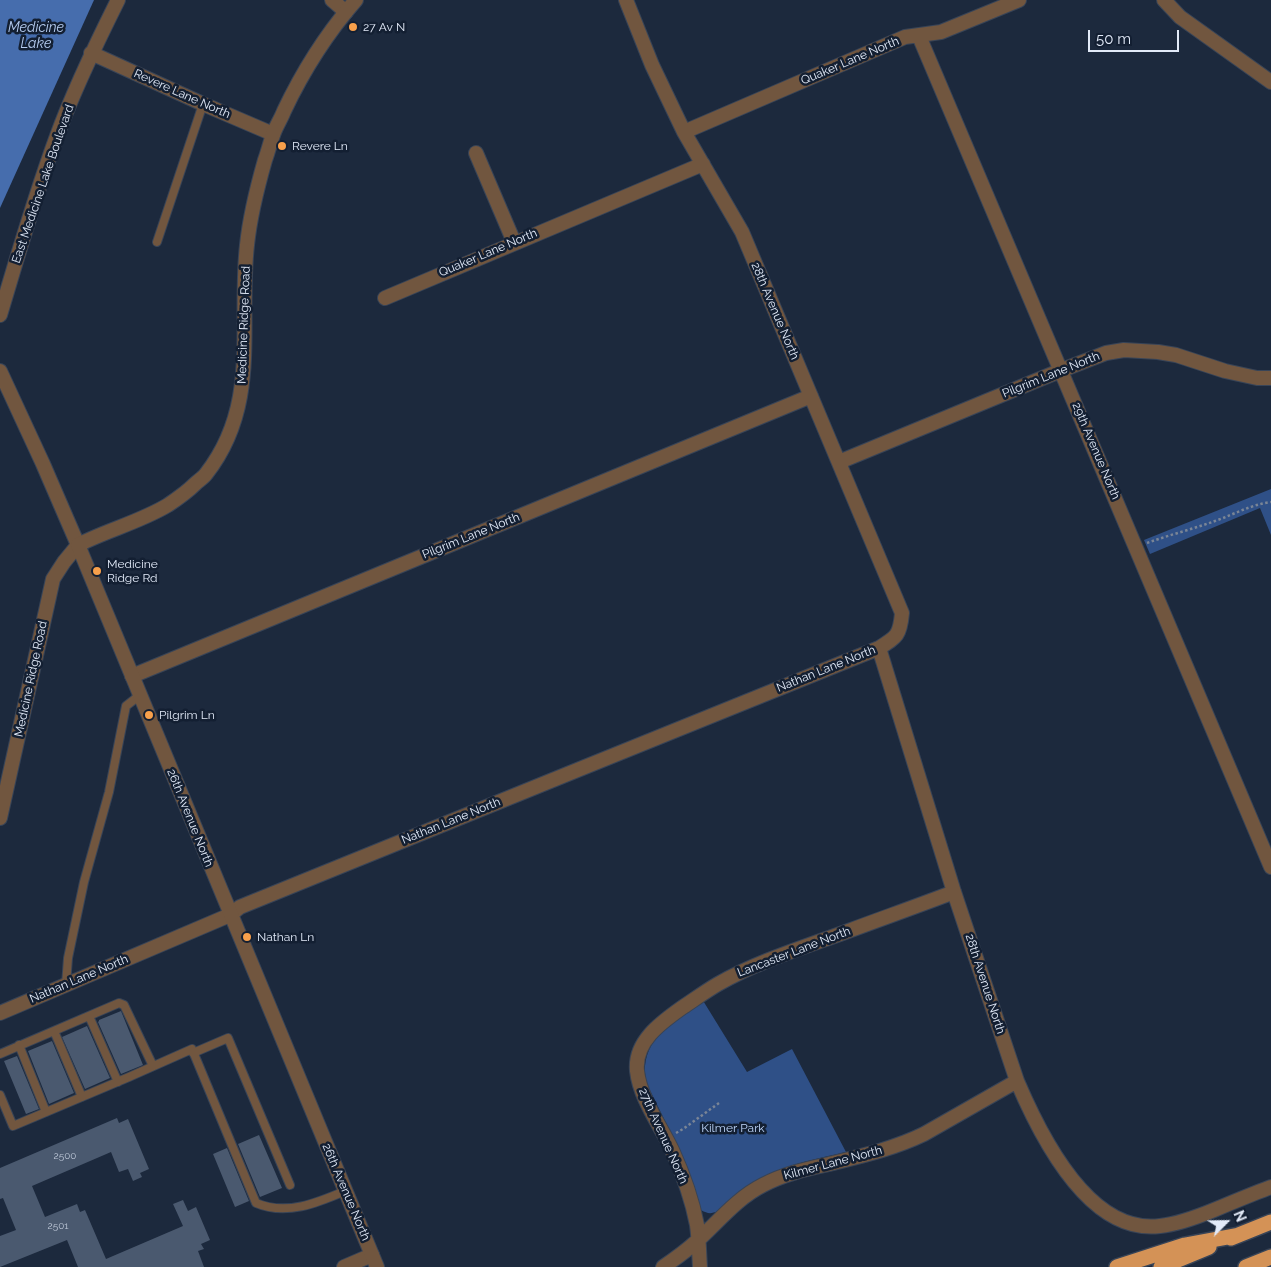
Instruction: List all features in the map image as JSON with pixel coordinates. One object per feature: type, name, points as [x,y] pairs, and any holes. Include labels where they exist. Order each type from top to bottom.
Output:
[{"type":"highway","points":[[1161,1267],[1271,1222]]},
{"type":"highway","points":[[1117,1267],[1185,1245],[1239,1235]]},
{"type":"highway","points":[[1246,1267],[1271,1257]]},
{"type":"street","name":"East Medicine Lake Boulevard","points":[[0,315],[57,136],[91,53],[118,0]]},
{"type":"street","points":[[332,0],[346,12]]},
{"type":"street","name":"Medicine Ridge Road","points":[[0,818],[53,579],[78,545],[168,505],[187,491],[205,475],[222,448],[235,419],[244,375],[246,245],[252,209],[260,179],[273,134],[289,100],[322,44],[356,0]]},
{"type":"street","name":"28th Avenue North","points":[[626,0],[652,65],[684,132],[742,232],[902,613],[900,630]]},
{"type":"street","name":"Quaker Lane North","points":[[684,132],[905,38],[941,32],[1019,0]]},
{"type":"street","points":[[1164,0],[1180,17],[1271,82]]},
{"type":"street","name":"29th Avenue North","points":[[919,36],[1271,867]]},
{"type":"street","name":"Revere Lane North","points":[[91,53],[273,134]]},
{"type":"street","points":[[476,153],[514,242]]},
{"type":"street","name":"Quaker Lane North","points":[[385,298],[514,242],[703,164]]},
{"type":"street","name":"Pilgrim Lane North","points":[[839,462],[1106,353],[1124,350],[1158,352],[1176,355],[1225,371],[1257,378],[1271,378]]},
{"type":"street","name":"26th Avenue North","points":[[0,371],[78,545],[374,1261]]},
{"type":"street","name":"Pilgrim Lane North","points":[[132,676],[811,396]]},
{"type":"street","name":"Nathan Lane North","points":[[0,1012],[230,915],[240,908],[570,772],[879,648],[891,640],[900,630]]},
{"type":"street","name":"28th Avenue North","points":[[879,648],[954,892],[1017,1081],[1039,1129],[1060,1164],[1086,1194],[1105,1212],[1122,1221],[1142,1226],[1158,1227],[1192,1219],[1271,1187]]},
{"type":"street","name":"Lancaster Lane North","points":[[648,1037],[660,1023],[699,996],[748,969],[954,892]]},
{"type":"street","name":"27th Avenue North","points":[[648,1037],[641,1048],[638,1058],[637,1069],[640,1087],[681,1171],[691,1201],[696,1226],[700,1267]]},
{"type":"street","name":"Kilmer Lane North","points":[[663,1267],[679,1257],[741,1200],[762,1185],[793,1172],[874,1153],[908,1142],[1017,1081]]},
{"type":"street","points":[[344,1267],[374,1261]]},
{"type":"lane","points":[[157,242],[203,104]]},
{"type":"lane","points":[[66,985],[68,958],[84,882],[109,792],[126,706],[140,695]]},
{"type":"lane","points":[[0,1054],[119,1003],[124,1005],[153,1066]]},
{"type":"lane","points":[[90,1016],[118,1082]]},
{"type":"lane","points":[[54,1030],[82,1097]]},
{"type":"lane","points":[[193,1053],[228,1038],[290,1185]]},
{"type":"lane","points":[[18,1045],[46,1112]]},
{"type":"lane","points":[[0,1095],[13,1126],[192,1049],[256,1203],[282,1210],[316,1203],[345,1192]]},
{"type":"path","points":[[1136,547],[1216,521],[1256,504],[1271,502]]},
{"type":"path","points":[[665,1138],[683,1129],[720,1103]]},
{"type":"green space","points":[[1271,489],[1271,535],[1260,508],[1150,554],[1144,540]]},
{"type":"green space","name":"Kilmer Park","points":[[702,999],[747,1072],[792,1049],[846,1152],[797,1164],[762,1177],[738,1193],[718,1211],[711,1213],[701,1210],[684,1161],[646,1082],[645,1070],[647,1055],[658,1035]]},
{"type":"water","name":"Medicine Lake","points":[[0,0],[94,0],[0,208]]},
{"type":"building","points":[[121,1011],[143,1065],[121,1074],[98,1022]]},
{"type":"building","points":[[87,1026],[110,1078],[85,1089],[62,1037]]},
{"type":"building","points":[[52,1041],[74,1093],[49,1104],[28,1051]]},
{"type":"building","points":[[17,1056],[39,1109],[26,1114],[4,1061]]},
{"type":"building","points":[[117,1118],[119,1123],[128,1119],[149,1169],[140,1173],[142,1177],[133,1181],[128,1169],[119,1172],[111,1152],[32,1186],[45,1217],[77,1204],[80,1212],[85,1210],[106,1259],[183,1226],[173,1204],[183,1200],[188,1211],[196,1207],[210,1240],[201,1244],[204,1249],[198,1251],[204,1267],[78,1267],[67,1240],[0,1267],[0,1236],[16,1230],[3,1198],[0,1199],[0,1168]]},
{"type":"building","points":[[259,1135],[282,1188],[260,1197],[238,1144]]},
{"type":"building","points":[[227,1148],[249,1201],[235,1207],[213,1154]]},
{"type":"place","name":"27 Av N","points":[[353,27]]},
{"type":"place","name":"Revere Ln","points":[[282,146]]},
{"type":"place","name":"Medicine Ridge Rd","points":[[97,571]]},
{"type":"place","name":"Pilgrim Ln","points":[[149,715]]},
{"type":"place","name":"Nathan Ln","points":[[247,937]]}]
